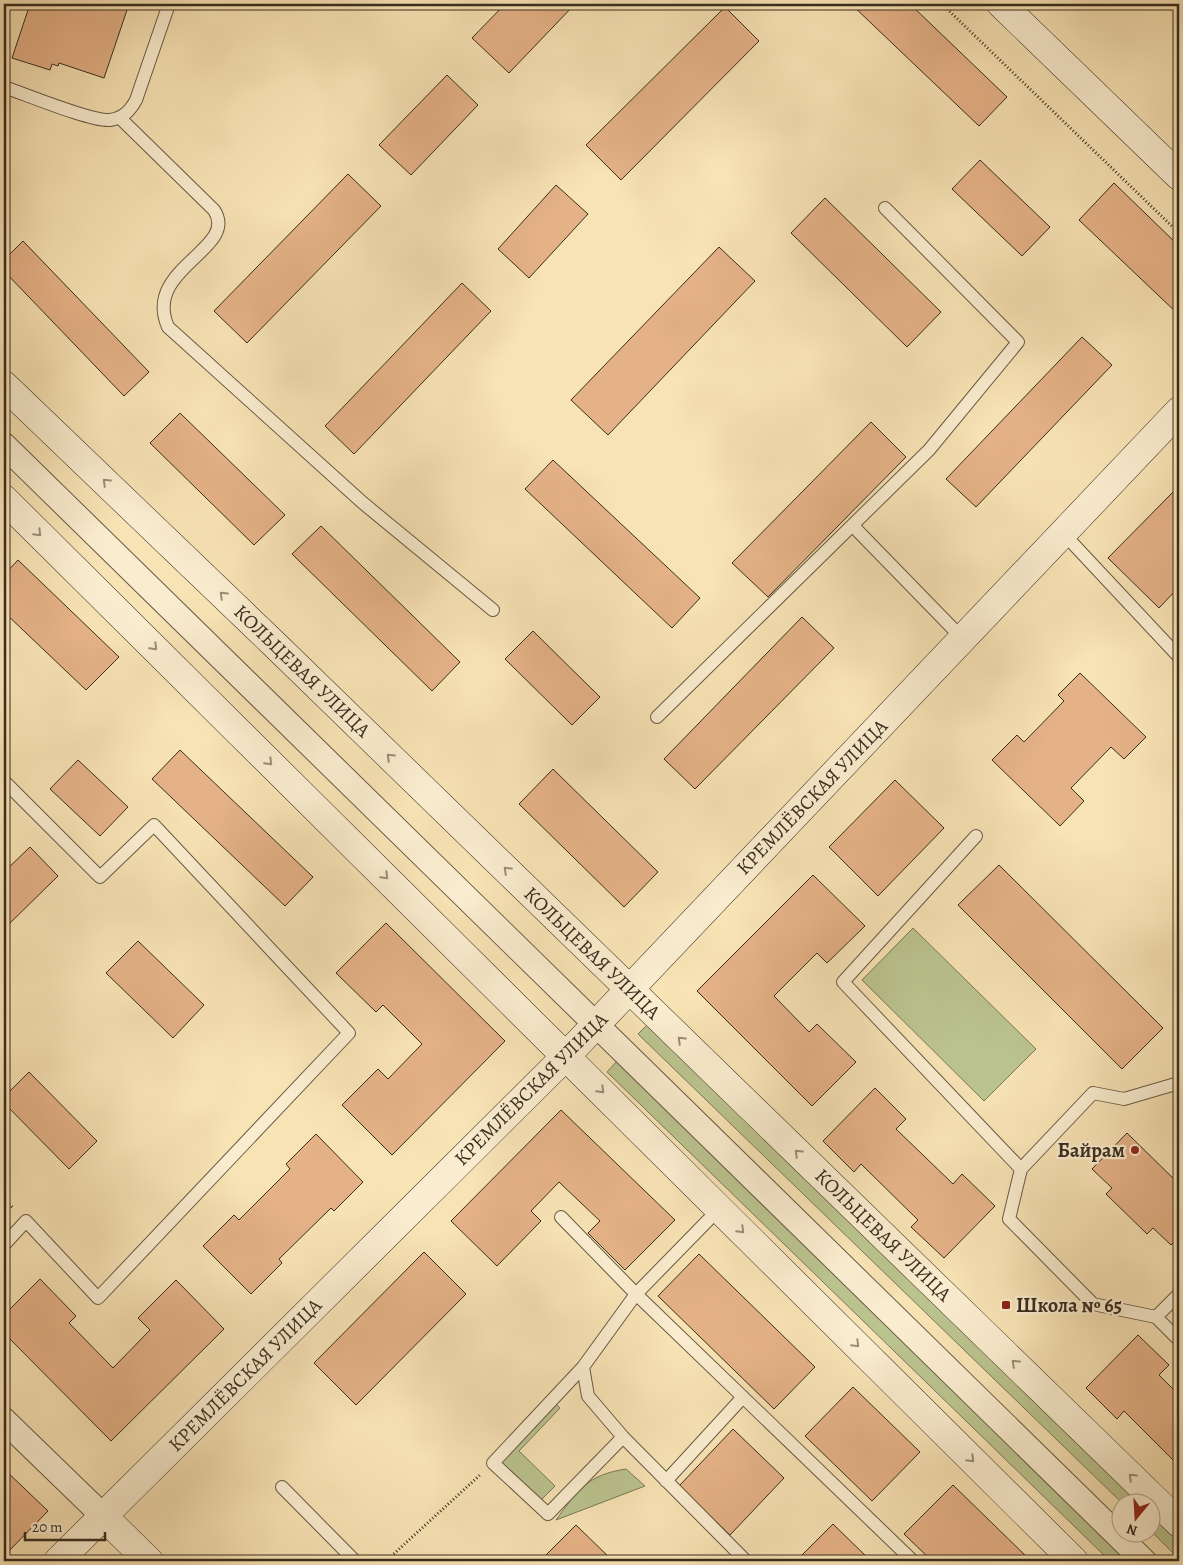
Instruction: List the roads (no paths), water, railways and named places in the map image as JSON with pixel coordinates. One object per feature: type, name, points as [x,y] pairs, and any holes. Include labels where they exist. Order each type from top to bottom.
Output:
[{"type":"main road","points":[[1000,4],[1179,176]]},
{"type":"main road","name":"КОЛЬЦЕВАЯ УЛИЦА","points":[[4,385],[1179,1523]]},
{"type":"main road","name":"КРЕМЛЁВСКАЯ УЛИЦА","points":[[58,1561],[566,1056],[1179,411]]},
{"type":"main road","points":[[4,499],[1074,1561]]},
{"type":"main road","points":[[103,1516],[148,1561]]},
{"type":"street","points":[[4,445],[1144,1561]]},
{"type":"street","points":[[4,1420],[103,1516]]},
{"type":"lane","points":[[4,87],[98,119],[120,118],[132,108],[136,100],[169,4]]},
{"type":"lane","points":[[120,118],[214,210],[219,221],[217,234],[174,278],[166,290],[163,311],[168,328],[363,503],[493,610]]},
{"type":"lane","points":[[657,717],[929,450],[1018,342],[886,208]]},
{"type":"lane","points":[[853,526],[962,639]]},
{"type":"lane","points":[[1063,534],[1179,657]]},
{"type":"lane","points":[[4,780],[100,877],[154,825],[349,1033],[98,1298],[26,1221],[4,1245]]},
{"type":"lane","points":[[976,836],[843,982],[1021,1169]]},
{"type":"lane","points":[[1179,1083],[1124,1099],[1092,1093],[1021,1169],[1009,1219],[1093,1304],[1156,1317],[1179,1340]]},
{"type":"lane","points":[[623,1437],[548,1514],[493,1463],[583,1367],[636,1294],[720,1208]]},
{"type":"lane","points":[[560,1217],[636,1294],[913,1561]]},
{"type":"lane","points":[[1156,1317],[1179,1294]]},
{"type":"lane","points":[[583,1367],[588,1396],[623,1437],[746,1561]]},
{"type":"lane","points":[[666,1481],[743,1397]]},
{"type":"lane","points":[[282,1487],[355,1561]]},
{"type":"place","name":"Байрам","points":[[1135,1150]]},
{"type":"place","name":"Школа № 65","points":[[1006,1305]]}]
